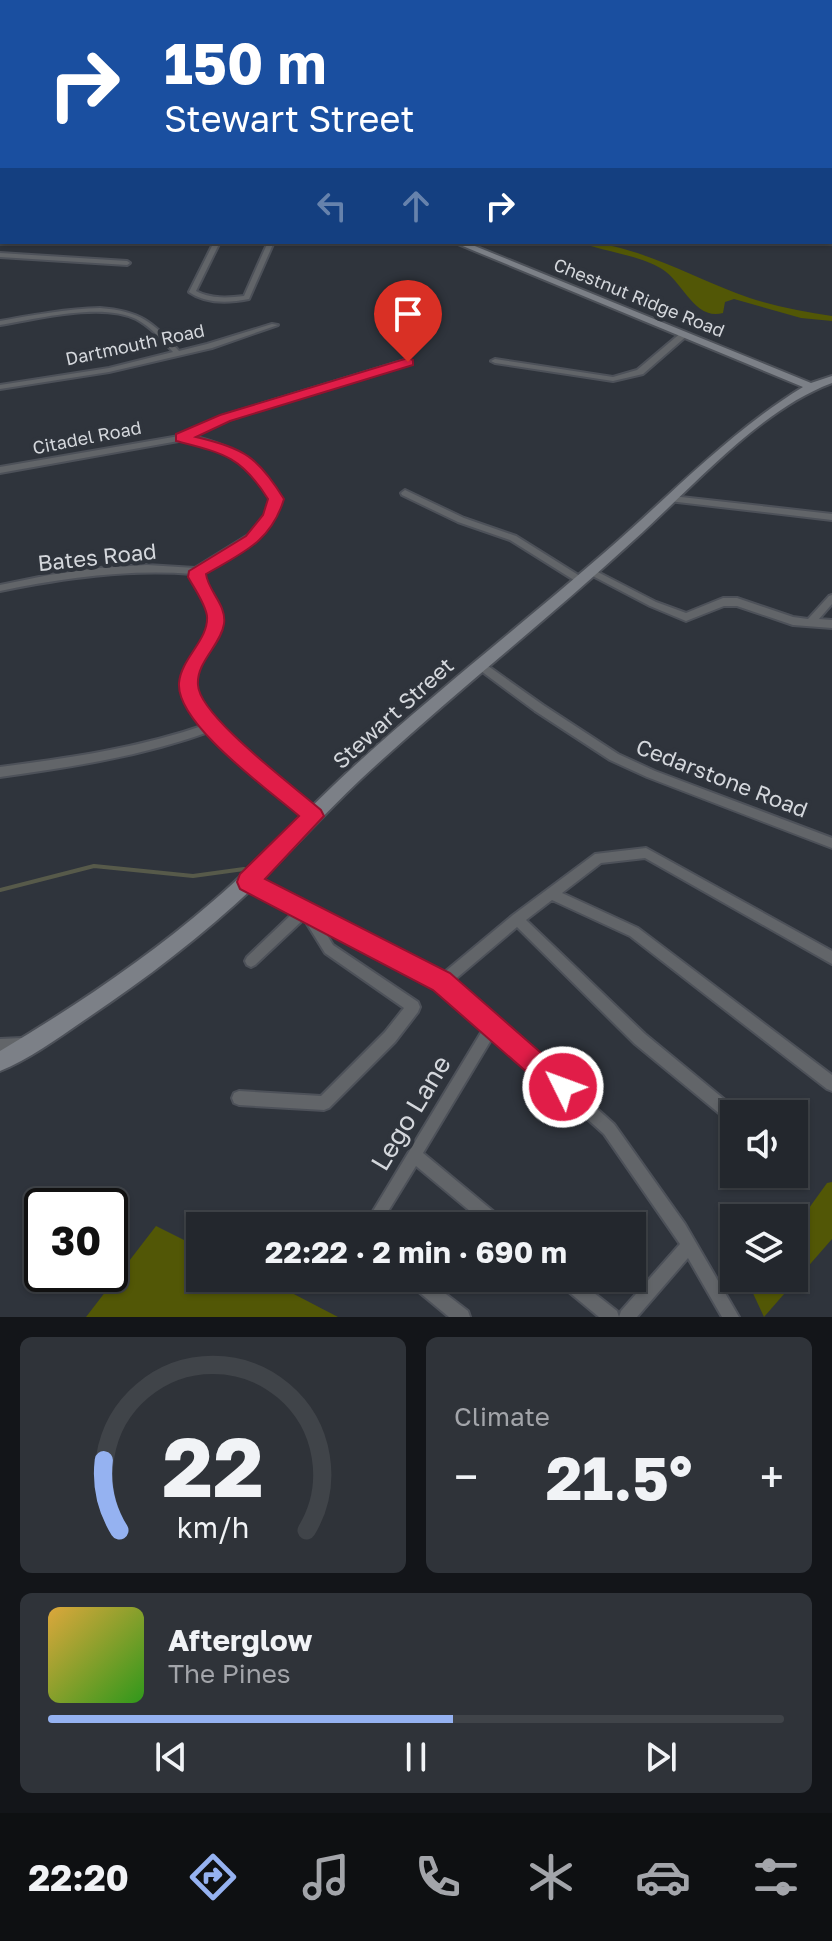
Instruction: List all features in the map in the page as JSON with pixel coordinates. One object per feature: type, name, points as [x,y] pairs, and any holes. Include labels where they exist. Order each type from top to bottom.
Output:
[{"type":"street","points":[[216,244],[192,292],[209,298],[247,298],[270,244]]},
{"type":"street","name":"Chestnut Ridge Road","points":[[462,244],[809,386]]},
{"type":"street","points":[[0,255],[127,263]]},
{"type":"street","points":[[0,323],[70,313],[115,311],[143,321],[178,354]]},
{"type":"street","name":"Dartmouth Road","points":[[0,387],[109,370],[178,354],[274,325]]},
{"type":"street","points":[[495,361],[613,379],[640,372],[685,334]]},
{"type":"street","name":"Citadel Road","points":[[0,470],[181,438],[225,418],[408,362]]},
{"type":"street","points":[[809,386],[832,379]]},
{"type":"street","name":"Stewart Street","points":[[0,1062],[138,975],[248,882],[399,735],[751,430],[809,386]]},
{"type":"street","points":[[181,438],[222,447],[243,459],[257,470],[276,499],[271,516],[252,540],[197,571],[197,577],[216,613],[215,626],[192,669],[188,684],[193,703],[211,727],[313,816]]},
{"type":"street","points":[[405,493],[461,520],[513,538],[585,576],[686,617],[723,602],[737,602],[793,621],[832,624]]},
{"type":"street","points":[[672,499],[832,517]]},
{"type":"street","name":"Bates Road","points":[[0,588],[101,570],[166,568],[197,571]]},
{"type":"street","points":[[811,622],[832,598]]},
{"type":"street","name":"Cedarstone Road","points":[[481,665],[614,757],[832,843]]},
{"type":"street","points":[[0,772],[184,738],[211,727]]},
{"type":"street","points":[[442,982],[517,919],[599,858],[646,853],[832,958]]},
{"type":"street","points":[[248,882],[442,982],[609,1129],[639,1168],[689,1245],[731,1317]]},
{"type":"street","points":[[551,894],[634,932],[832,1084]]},
{"type":"street","points":[[251,961],[305,910]]},
{"type":"street","points":[[239,1098],[324,1103],[390,1037],[413,1007],[329,949],[305,910]]},
{"type":"street","points":[[517,919],[640,1039],[720,1105]]},
{"type":"street","name":"Lego Lane","points":[[379,1212],[493,1025]]},
{"type":"street","points":[[0,1046],[29,1045]]},
{"type":"street","points":[[414,1155],[483,1212]]},
{"type":"street","points":[[627,1317],[689,1245]]},
{"type":"street","points":[[431,1292],[462,1317]]},
{"type":"street","points":[[580,1292],[611,1317]]},
{"type":"shaded area","points":[[586,244],[603,244],[638,253],[747,297],[832,316],[832,321],[801,318],[734,299],[725,302],[723,313],[713,314],[697,306],[670,275],[644,261]]},
{"type":"shaded area","points":[[832,1182],[832,1239],[808,1267],[808,1209],[827,1183]]},
{"type":"shaded area","points":[[156,1226],[186,1241],[186,1292],[290,1292],[338,1317],[86,1317],[105,1292],[128,1292],[128,1262]]},
{"type":"shaded area","points":[[752,1292],[786,1292],[764,1317]]},
{"type":"waterway","points":[[0,890],[94,866],[193,876],[244,869]]},
{"type":"route","points":[[408,362],[225,418],[181,438],[222,447],[243,459],[269,484],[276,499],[271,516],[252,540],[197,571],[201,587],[216,613],[215,626],[210,641],[192,669],[188,684],[193,703],[211,727],[313,816],[248,882],[442,982],[563,1087]]}]
